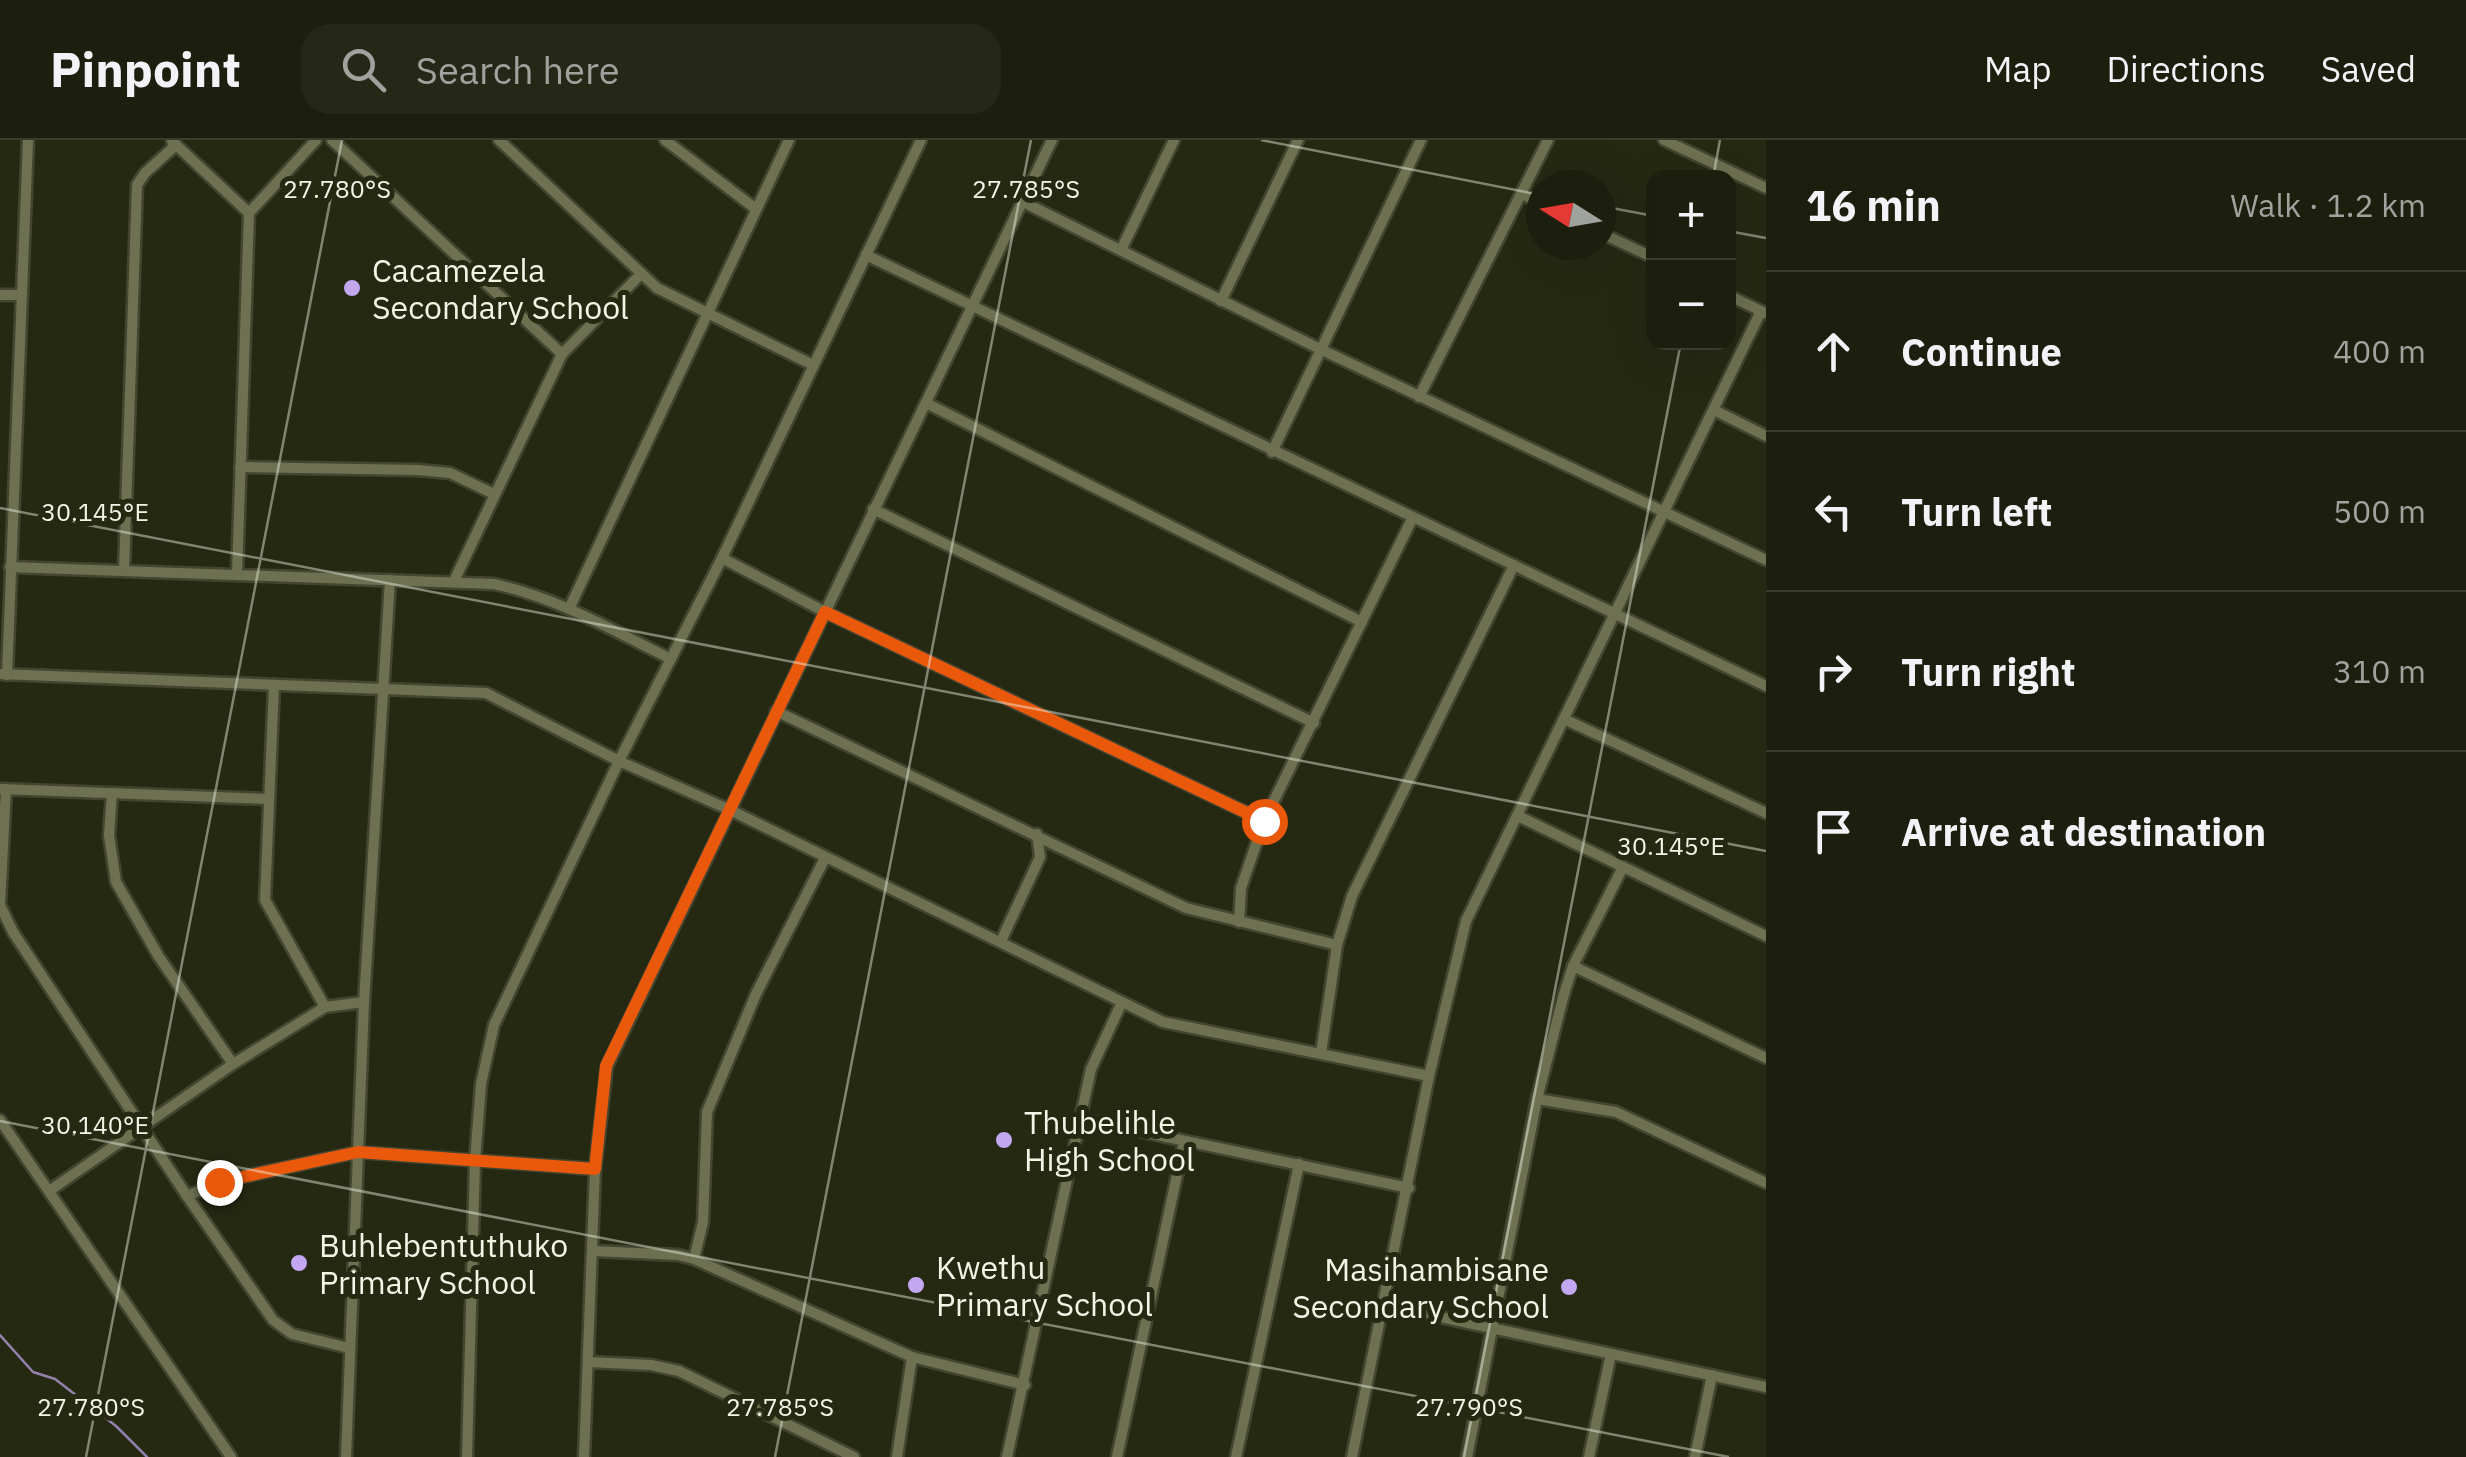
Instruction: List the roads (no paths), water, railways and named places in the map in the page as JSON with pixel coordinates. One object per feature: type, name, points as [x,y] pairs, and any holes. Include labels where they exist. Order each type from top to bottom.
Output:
[{"type":"street","points":[[28,140],[4,674],[486,693],[1176,1027],[1321,1052],[1429,1076]]},
{"type":"street","points":[[236,575],[249,212],[316,140]]},
{"type":"street","points":[[332,140],[562,354]]},
{"type":"street","points":[[498,140],[667,295],[812,365]]},
{"type":"street","points":[[665,140],[756,209]]},
{"type":"street","points":[[568,609],[789,140]]},
{"type":"street","points":[[467,1457],[480,1084],[498,1016],[618,760],[722,558],[920,140]]},
{"type":"street","points":[[588,1456],[595,1169],[606,1066],[1052,140]]},
{"type":"street","points":[[1121,250],[1174,140]]},
{"type":"street","points":[[1221,301],[1298,140]]},
{"type":"street","points":[[1272,452],[1421,140]]},
{"type":"street","points":[[1419,397],[1548,140]]},
{"type":"street","points":[[1664,140],[1766,188]]},
{"type":"street","points":[[124,571],[137,185],[173,142],[249,212]]},
{"type":"street","points":[[1522,194],[1526,196]]},
{"type":"street","points":[[1022,202],[1419,397],[1766,560]]},
{"type":"street","points":[[1616,239],[1646,254]]},
{"type":"street","points":[[866,255],[1766,686]]},
{"type":"street","points":[[454,581],[562,354],[640,274]]},
{"type":"street","points":[[0,295],[22,295]]},
{"type":"street","points":[[1352,1457],[1429,1076],[1466,921],[1764,312],[1736,299]]},
{"type":"street","points":[[926,403],[1362,622]]},
{"type":"street","points":[[1714,410],[1766,436]]},
{"type":"street","points":[[240,467],[450,473],[494,494]]},
{"type":"street","points":[[873,509],[1314,723]]},
{"type":"street","points":[[1239,922],[1241,888],[1264,821],[1412,519]]},
{"type":"street","points":[[722,558],[825,612],[1264,821]]},
{"type":"street","points":[[1321,1052],[1337,945],[1362,872],[1514,565]]},
{"type":"street","points":[[10,568],[454,581],[522,590],[672,659]]},
{"type":"street","points":[[346,1457],[364,1002],[390,580]]},
{"type":"street","points":[[274,684],[264,890],[267,908],[325,1007]]},
{"type":"street","points":[[776,711],[1165,899],[1239,922],[1337,945]]},
{"type":"street","points":[[1564,719],[1766,813]]},
{"type":"street","points":[[268,798],[3,789],[0,905],[13,932],[140,1127],[281,1328],[303,1338],[349,1348]]},
{"type":"street","points":[[112,793],[109,834],[116,882],[159,957],[233,1064]]},
{"type":"street","points":[[1518,816],[1766,936]]},
{"type":"street","points":[[1001,941],[1040,858],[1037,834]]},
{"type":"street","points":[[694,1259],[702,1222],[706,1112],[756,994],[825,858]]},
{"type":"street","points":[[1467,1457],[1537,1099],[1574,966],[1623,867]]},
{"type":"street","points":[[1574,966],[1766,1058]]},
{"type":"street","points":[[49,1191],[233,1064],[325,1007],[364,1002]]},
{"type":"street","points":[[1008,1457],[1096,1054],[1122,1002]]},
{"type":"street","points":[[1537,1099],[1616,1112],[1766,1183]]},
{"type":"street","points":[[1082,1119],[1409,1188]]},
{"type":"street","points":[[0,1120],[230,1457]]},
{"type":"street","points":[[1117,1457],[1184,1142]]},
{"type":"street","points":[[187,1196],[219,1182],[358,1152],[595,1169]]},
{"type":"street","points":[[1236,1457],[1298,1164]]},
{"type":"street","points":[[594,1251],[694,1259],[912,1357],[1025,1385]]},
{"type":"street","points":[[1384,1305],[1766,1387]]},
{"type":"street","points":[[1589,1457],[1611,1354]]},
{"type":"street","points":[[897,1457],[912,1357]]},
{"type":"street","points":[[588,1362],[679,1371],[854,1457]]},
{"type":"street","points":[[1695,1457],[1712,1375]]},
{"type":"waterway","points":[[0,1335],[33,1372],[55,1379],[116,1426],[147,1457]]},
{"type":"place","name":"Cacamezela Secondary School","points":[[352,288]]},
{"type":"place","name":"Thubelihle High School","points":[[1004,1140]]},
{"type":"place","name":"Buhlebentuthuko Primary School","points":[[299,1263]]},
{"type":"place","name":"Kwethu Primary School","points":[[916,1285]]},
{"type":"place","name":"Masihambisane Secondary School","points":[[1569,1287]]}]
